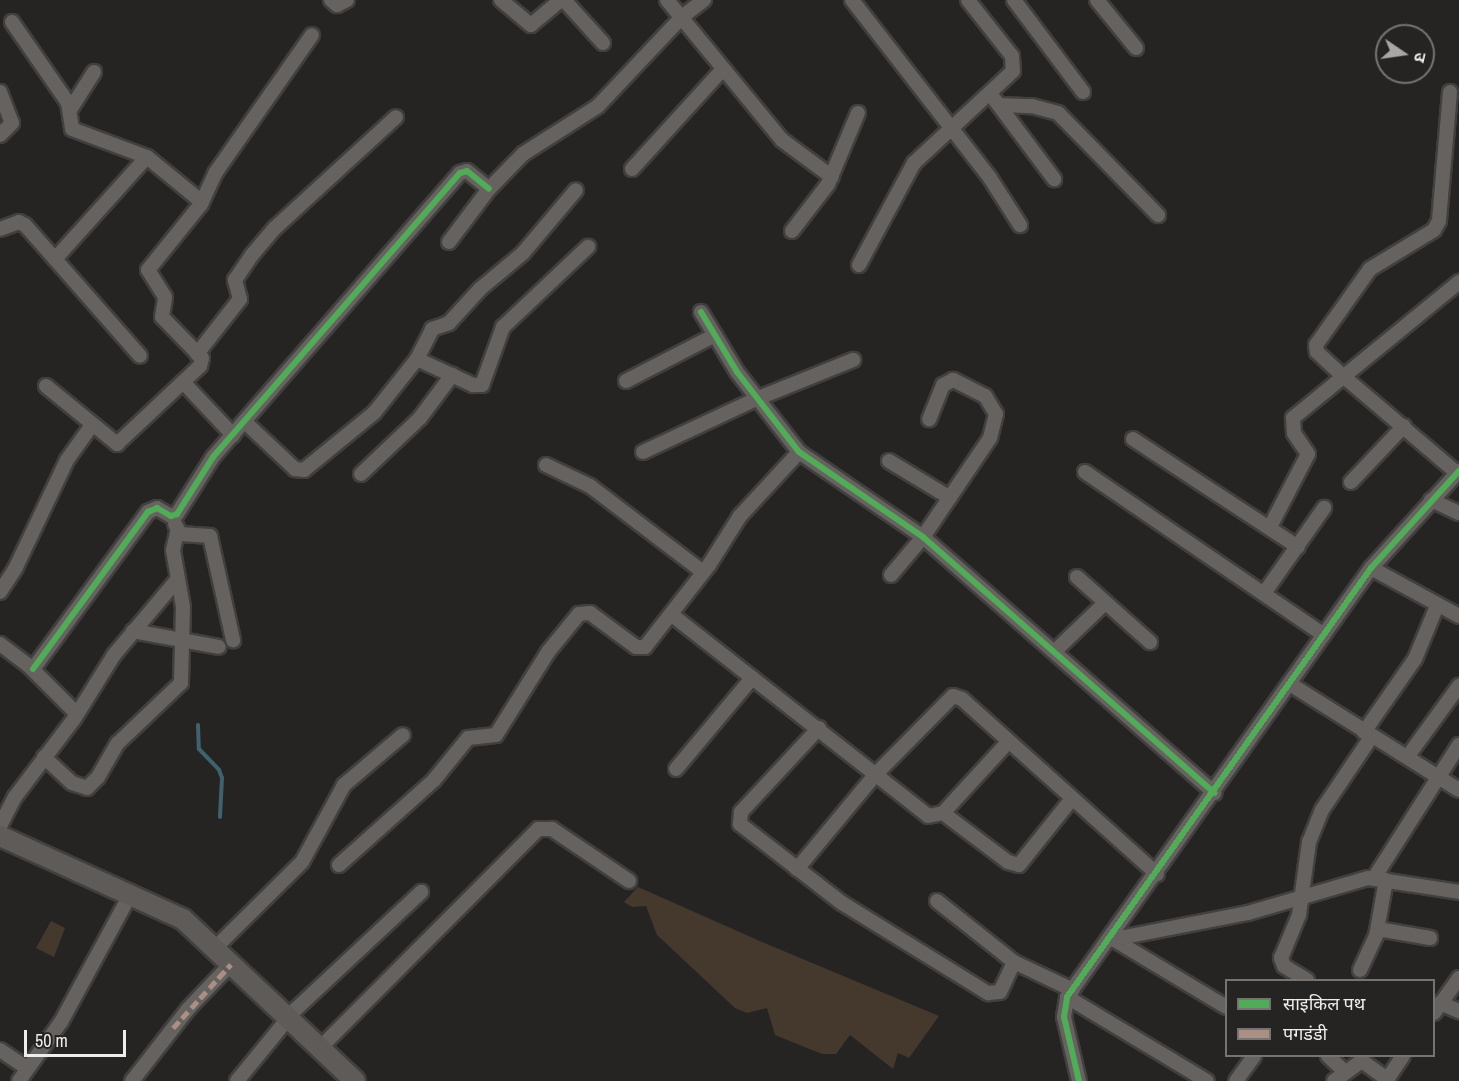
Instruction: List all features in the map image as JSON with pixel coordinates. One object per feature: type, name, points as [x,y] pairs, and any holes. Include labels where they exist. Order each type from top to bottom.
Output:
[{"type":"main road","points":[[0,836],[175,914],[215,948],[320,1048],[346,1078]]},
{"type":"street","points":[[331,0],[337,5],[347,0]]},
{"type":"street","points":[[501,0],[531,25],[563,0],[603,43]]},
{"type":"street","points":[[668,0],[782,140],[831,177]]},
{"type":"street","points":[[449,242],[489,189],[523,154],[608,98],[682,17],[704,0]]},
{"type":"street","points":[[852,0],[949,130],[996,186],[1020,225]]},
{"type":"street","points":[[859,265],[910,168],[1007,79],[1014,64],[968,0]]},
{"type":"street","points":[[1014,0],[1083,92]]},
{"type":"street","points":[[1097,0],[1136,48]]},
{"type":"street","points":[[12,22],[70,111]]},
{"type":"street","points":[[46,386],[112,442],[122,442],[202,362],[198,354],[162,317],[165,297],[148,270],[202,202],[216,172],[312,35]]},
{"type":"street","points":[[633,169],[723,69]]},
{"type":"street","points":[[94,72],[70,111],[70,124],[77,133],[147,157],[202,202]]},
{"type":"street","points":[[0,92],[12,123],[0,135]]},
{"type":"street","points":[[1088,1081],[1079,1075],[1064,1017],[1070,993],[1111,940],[1371,568],[1458,472],[1317,352],[1319,337],[1370,269],[1434,230],[1439,221],[1450,92]]},
{"type":"street","points":[[990,93],[1054,180]]},
{"type":"street","points":[[999,105],[1032,106],[1058,113],[1158,215]]},
{"type":"street","points":[[792,231],[831,177],[858,113]]},
{"type":"street","points":[[198,354],[240,299],[235,280],[252,255],[275,228],[396,117]]},
{"type":"street","points":[[55,259],[147,157]]},
{"type":"street","points":[[44,757],[72,783],[87,788],[92,784],[117,743],[181,683],[183,643],[173,550],[177,532],[174,516],[209,462],[460,173],[467,171],[489,189]]},
{"type":"street","points":[[245,422],[295,469],[304,470],[374,413],[417,359],[432,329],[449,323],[480,289],[527,249],[576,190]]},
{"type":"street","points":[[0,229],[19,222],[25,225],[140,356]]},
{"type":"street","points":[[417,359],[452,375],[482,385],[503,327],[588,247]]},
{"type":"street","points":[[1270,527],[1308,454],[1294,433],[1293,418],[1459,282]]},
{"type":"street","points":[[701,312],[737,372],[799,452],[923,537],[1214,793]]},
{"type":"street","points":[[626,381],[715,335]]},
{"type":"street","points":[[643,452],[756,399],[853,360]]},
{"type":"street","points":[[361,474],[420,418],[452,375]]},
{"type":"street","points":[[891,575],[923,537],[990,438],[996,414],[985,396],[953,380],[943,385],[929,418]]},
{"type":"street","points":[[183,382],[233,435]]},
{"type":"street","points":[[0,592],[16,567],[68,460],[92,425]]},
{"type":"street","points":[[1351,482],[1404,426]]},
{"type":"street","points":[[1133,439],[1298,547]]},
{"type":"street","points":[[339,865],[434,780],[468,738],[496,735],[548,652],[579,614],[590,613],[640,649],[672,615],[740,516],[799,452]]},
{"type":"street","points":[[889,460],[950,498]]},
{"type":"street","points":[[546,465],[590,486],[703,572]]},
{"type":"street","points":[[1085,472],[1265,592],[1324,635]]},
{"type":"street","points":[[1431,500],[1459,513]]},
{"type":"street","points":[[33,669],[148,512],[157,508],[174,516]]},
{"type":"street","points":[[1265,592],[1324,508]]},
{"type":"street","points":[[177,532],[210,536],[233,640]]},
{"type":"street","points":[[1371,568],[1459,616]]},
{"type":"street","points":[[1077,577],[1150,642]]},
{"type":"street","points":[[0,826],[15,797],[77,714],[133,631],[177,580]]},
{"type":"street","points":[[1055,651],[1105,603]]},
{"type":"street","points":[[1304,979],[1284,966],[1281,958],[1296,926],[1309,842],[1317,818],[1414,659],[1437,606]]},
{"type":"street","points":[[672,615],[819,728],[928,816],[943,813],[1008,742]]},
{"type":"street","points":[[133,631],[183,643],[219,647]]},
{"type":"street","points":[[0,644],[33,669],[77,714]]},
{"type":"street","points":[[676,769],[752,678]]},
{"type":"street","points":[[1290,684],[1459,790]]},
{"type":"street","points":[[1408,756],[1459,686]]},
{"type":"street","points":[[797,869],[875,775],[953,696],[962,699],[1071,800],[1157,874]]},
{"type":"street","points":[[819,728],[739,818],[744,830],[912,949],[988,993],[1000,992],[1014,962]]},
{"type":"street","points":[[215,948],[302,862],[344,785],[403,735]]},
{"type":"street","points":[[1360,970],[1378,929],[1380,879],[1459,745]]},
{"type":"street","points":[[943,813],[1008,862],[1019,865],[1071,800]]},
{"type":"street","points":[[320,1048],[538,829],[552,829],[630,880]]},
{"type":"street","points":[[1111,940],[1248,913],[1300,896],[1380,879],[1459,892]]},
{"type":"street","points":[[237,1081],[288,1018],[421,892]]},
{"type":"street","points":[[19,1081],[73,1003],[130,894]]},
{"type":"street","points":[[937,901],[1014,962],[1070,993],[1207,1081]]},
{"type":"street","points":[[1378,929],[1430,938]]},
{"type":"street","points":[[1111,940],[1225,1006]]},
{"type":"street","points":[[132,1081],[188,1009],[231,964]]},
{"type":"street","points":[[1459,978],[1437,1008],[1459,1011]]},
{"type":"street","points":[[0,1050],[27,1068]]},
{"type":"street","points":[[1236,1081],[1253,1057]]},
{"type":"street","points":[[1329,1057],[1345,1072]]},
{"type":"street","points":[[1334,1081],[1345,1072],[1367,1061],[1387,1080],[1402,1057]]},
{"type":"shaded area","points":[[638,887],[939,1016],[909,1058],[898,1053],[893,1069],[850,1035],[836,1054],[822,1054],[775,1035],[767,1008],[747,1013],[735,1008],[657,935],[646,906],[632,907],[624,902]]},
{"type":"shaded area","points":[[51,921],[65,928],[54,957],[36,948]]},
{"type":"waterway","points":[[198,725],[199,749],[219,770],[222,778],[220,817]]},
{"type":"marked path","points":[[173,1028],[231,964]]},
{"type":"cycle path","points":[[33,669],[148,512],[157,508],[171,516],[177,514],[213,457],[460,173],[467,171],[489,189]]},
{"type":"cycle path","points":[[701,312],[737,372],[799,452],[923,537],[1214,793]]},
{"type":"cycle path","points":[[1079,1081],[1064,1017],[1067,997],[1371,568],[1459,471]]}]
